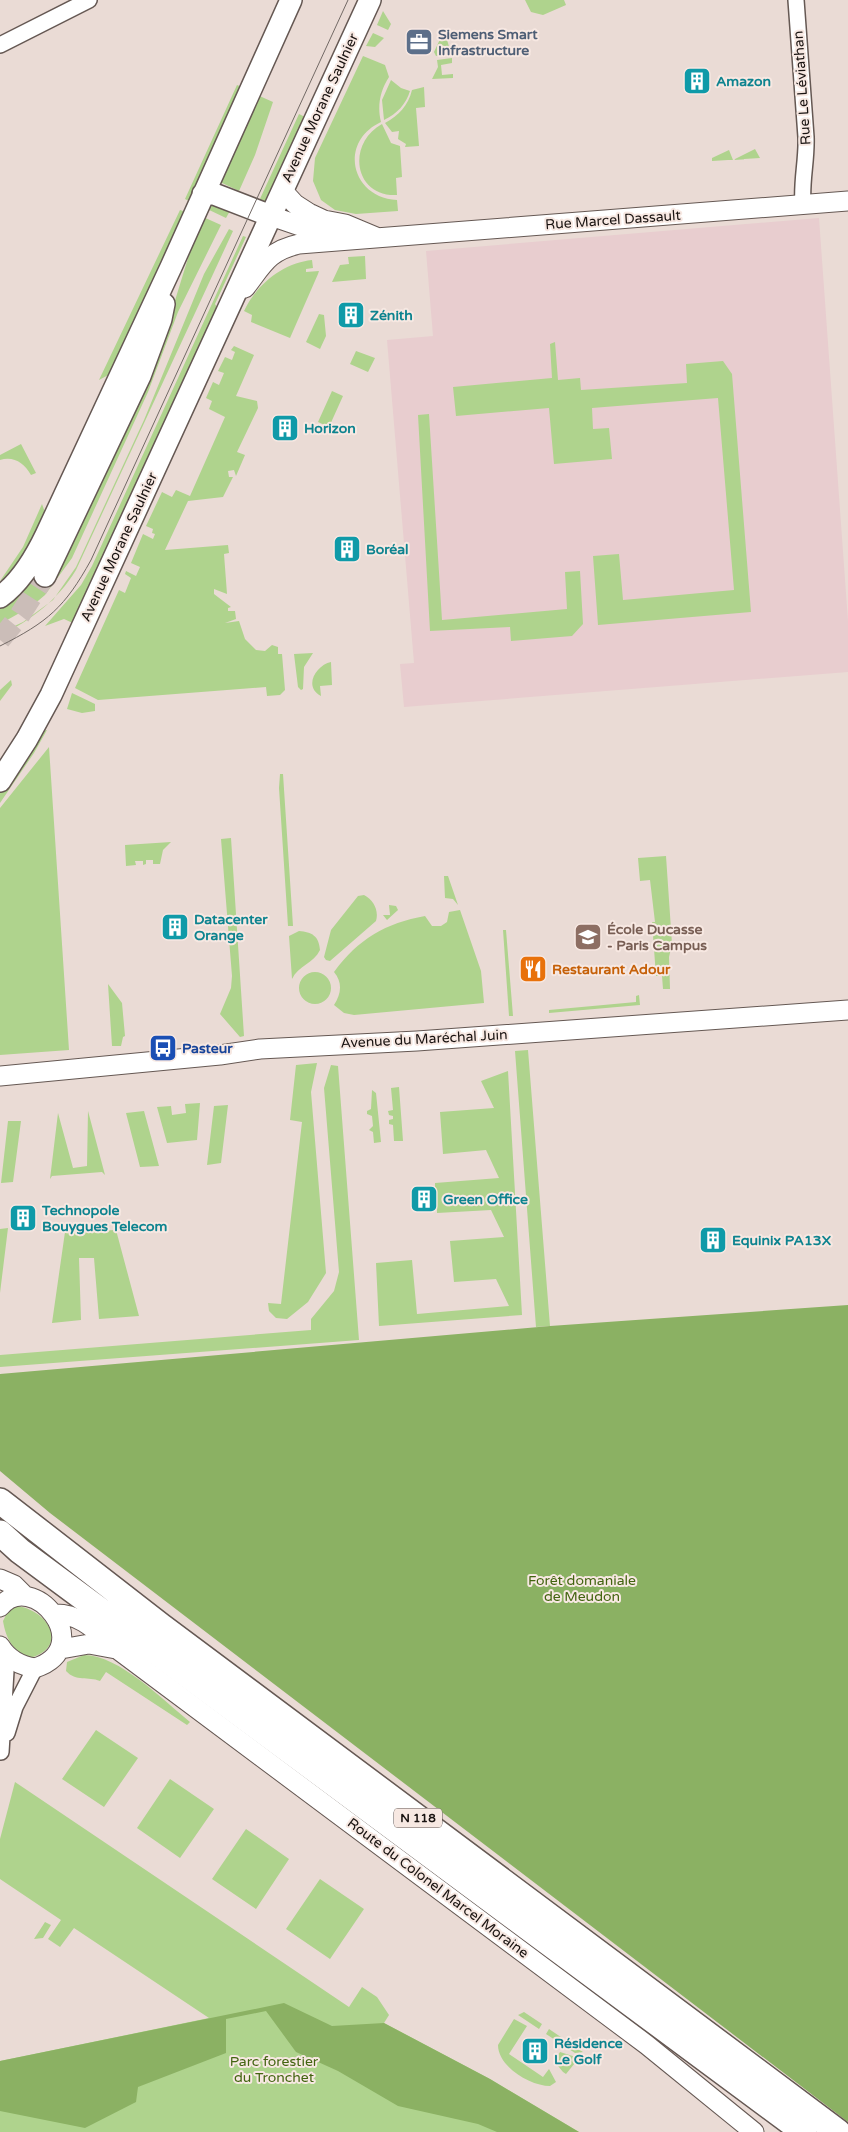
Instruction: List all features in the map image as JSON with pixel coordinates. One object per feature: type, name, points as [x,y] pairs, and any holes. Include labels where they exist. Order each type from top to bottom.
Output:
[{"type":"highway","name":"N 118","points":[[0,1501],[161,1626],[838,2132]]},
{"type":"highway","name":"N 118","points":[[0,1533],[28,1557],[804,2132]]},
{"type":"main road","points":[[0,597],[19,579],[38,550],[171,267],[291,0]]},
{"type":"main road","name":"Avenue Morane Saulnier","points":[[0,781],[42,714],[231,300],[264,214],[282,190],[370,0]]},
{"type":"main road","points":[[203,194],[214,194],[264,214]]},
{"type":"main road","points":[[45,576],[151,349],[161,319],[171,267]]},
{"type":"street","points":[[0,45],[88,0]]},
{"type":"street","name":"Rue Le Léviathan","points":[[796,0],[807,157],[802,185],[804,205]]},
{"type":"street","name":"Rue Marcel Dassault","points":[[282,190],[308,214],[324,220],[346,224],[378,238]]},
{"type":"street","name":"Rue Marcel Dassault","points":[[231,300],[246,288],[257,270],[271,255],[288,247],[378,238],[848,201]]},
{"type":"street","name":"Rue Marcel Dassault","points":[[264,214],[306,228],[360,231]]},
{"type":"street","name":"Avenue du Maréchal Juin","points":[[0,1076],[211,1056],[260,1049],[417,1041],[848,1010]]},
{"type":"street","points":[[0,1579],[14,1585],[24,1595],[37,1600],[54,1614],[62,1636],[61,1649],[53,1659],[35,1668],[15,1707],[0,1755]]},
{"type":"street","points":[[0,1607],[13,1598],[24,1595]]},
{"type":"street","name":"Route du Colonel Marcel Moraine","points":[[54,1614],[66,1614],[85,1622],[117,1650],[647,2045],[754,2132]]},
{"type":"street","name":"Route du Colonel Marcel Moraine","points":[[61,1649],[89,1644],[117,1650]]},
{"type":"street","points":[[4,1651],[26,1666],[35,1668]]},
{"type":"street","points":[[0,1755],[4,1651]]},
{"type":"shaded area","points":[[819,218],[848,621],[848,672],[404,707],[400,664],[414,663],[387,340],[433,336],[426,251]]},
{"type":"green space","points":[[525,0],[564,0],[566,5],[543,15],[531,12]]},
{"type":"green space","points":[[383,11],[391,24],[388,30],[377,25]]},
{"type":"green space","points":[[373,33],[384,38],[375,47],[366,46]]},
{"type":"green space","points":[[443,33],[446,36],[451,54],[436,56],[434,52]]},
{"type":"green space","points":[[363,56],[385,65],[389,77],[380,99],[381,122],[367,131],[359,142],[355,155],[356,168],[360,180],[369,190],[381,197],[397,200],[398,211],[356,214],[335,210],[321,200],[313,181],[315,158]]},
{"type":"green space","points":[[452,58],[452,63],[441,65],[442,75],[453,74],[453,78],[432,79],[438,67],[437,60]]},
{"type":"green space","points":[[391,80],[401,88],[410,91],[400,108],[384,120],[382,100]]},
{"type":"green space","points":[[237,85],[244,88],[191,202],[185,199]]},
{"type":"green space","points":[[424,87],[425,107],[416,108],[419,146],[405,147],[406,144],[398,139],[399,131],[392,132],[385,123],[402,110],[412,90]]},
{"type":"green space","points":[[255,94],[273,102],[255,155],[239,191],[220,182]]},
{"type":"green space","points":[[299,114],[307,118],[266,204],[259,201]]},
{"type":"green space","points":[[382,124],[391,143],[400,146],[402,177],[396,178],[397,195],[383,193],[371,188],[364,179],[360,168],[363,144],[371,133]]},
{"type":"green space","points":[[755,149],[760,158],[734,160]]},
{"type":"green space","points":[[729,150],[733,160],[712,161],[712,158]]},
{"type":"green space","points":[[212,204],[232,207],[226,218],[205,208]]},
{"type":"green space","points":[[180,210],[186,212],[112,373],[99,380]]},
{"type":"green space","points":[[201,216],[221,225],[178,312],[148,392],[72,558],[45,595],[32,606],[0,624],[0,605],[34,570],[54,581],[165,333]]},
{"type":"green space","points":[[229,229],[233,231],[76,570],[56,596],[76,567],[144,420],[204,274]]},
{"type":"green space","points":[[243,236],[246,237],[215,304],[219,311],[77,625],[64,619],[45,626],[81,585],[92,566]]},
{"type":"green space","points":[[365,256],[366,279],[332,282],[340,265],[349,264],[348,257]]},
{"type":"green space","points":[[312,260],[313,268],[306,269],[306,272],[319,271],[290,338],[251,322],[252,315],[244,311],[256,292],[281,270],[291,265]]},
{"type":"green space","points":[[319,314],[324,315],[326,336],[320,349],[306,342]]},
{"type":"green space","points":[[555,342],[558,380],[580,378],[581,390],[687,383],[686,364],[723,361],[732,374],[751,612],[598,625],[593,556],[619,554],[623,600],[734,590],[718,398],[592,408],[593,429],[609,428],[612,459],[554,464],[549,408],[456,416],[453,387],[552,378],[550,344]]},
{"type":"green space","points":[[234,346],[254,355],[236,396],[257,401],[258,408],[237,452],[245,455],[236,476],[234,470],[228,471],[229,477],[233,477],[223,497],[188,501],[165,550],[228,545],[229,553],[224,554],[227,594],[214,589],[214,594],[231,607],[228,608],[228,611],[235,611],[236,619],[225,623],[239,621],[245,639],[256,650],[265,651],[272,645],[278,647],[278,654],[282,654],[285,690],[280,695],[267,696],[266,687],[98,700],[75,688],[119,590],[125,593],[131,578],[125,574],[126,571],[136,576],[140,567],[131,563],[143,534],[153,539],[155,534],[152,533],[153,529],[146,526],[162,492],[172,497],[176,490],[190,496],[225,417],[209,409],[212,401],[206,398],[213,382],[219,385],[224,373],[218,371],[225,357],[232,360],[235,352],[231,350]]},
{"type":"green space","points":[[356,351],[375,358],[368,372],[350,364]]},
{"type":"green space","points":[[332,391],[343,396],[329,427],[318,422]]},
{"type":"green space","points":[[429,414],[442,620],[567,609],[565,572],[580,571],[583,624],[572,636],[511,641],[510,627],[430,631],[418,415]]},
{"type":"green space","points":[[21,444],[36,473],[31,475],[22,464],[14,460],[0,460],[0,455]]},
{"type":"green space","points":[[42,504],[47,518],[13,573],[0,581],[23,547]]},
{"type":"green space","points":[[48,604],[23,623],[0,636],[0,633],[23,622]]},
{"type":"green space","points":[[313,653],[304,667],[303,689],[301,690],[298,687],[294,654]]},
{"type":"green space","points":[[331,662],[332,685],[320,686],[321,696],[316,692],[312,682],[316,672]]},
{"type":"green space","points":[[11,680],[12,685],[0,701],[0,690]]},
{"type":"green space","points":[[72,693],[95,704],[95,711],[82,713],[67,709]]},
{"type":"green space","points":[[47,730],[34,753],[0,803],[0,792],[43,731]]},
{"type":"green space","points":[[49,747],[69,1050],[0,1055],[0,808]]},
{"type":"green space","points":[[280,774],[283,774],[293,926],[288,926],[279,788]]},
{"type":"green space","points":[[231,838],[244,1036],[240,1037],[220,1014],[231,988],[232,976],[221,839]]},
{"type":"green space","points":[[171,842],[163,850],[160,864],[153,864],[153,860],[146,860],[146,864],[143,865],[143,861],[135,861],[136,865],[126,866],[125,845]]},
{"type":"green space","points":[[666,856],[672,944],[669,957],[670,989],[663,989],[662,976],[656,976],[652,922],[655,922],[650,880],[640,881],[638,858]]},
{"type":"green space","points":[[444,876],[448,876],[458,905],[453,899],[445,898]]},
{"type":"green space","points":[[364,895],[373,903],[377,913],[376,921],[330,961],[326,960],[324,957],[331,930],[358,896]]},
{"type":"green space","points":[[389,905],[396,906],[398,910],[387,920],[383,915],[390,915]]},
{"type":"green space","points":[[460,910],[481,971],[484,1003],[354,1015],[344,1013],[334,1005],[338,997],[340,984],[334,972],[343,960],[363,942],[385,928],[425,916],[432,926],[441,926],[447,922],[449,912]]},
{"type":"green space","points":[[503,930],[506,930],[513,1016],[509,1016]]},
{"type":"green space","points":[[299,931],[308,932],[314,936],[318,941],[320,950],[292,979],[289,936]]},
{"type":"green space","points":[[315,972],[321,973],[326,977],[330,982],[330,994],[326,999],[321,1003],[315,1004],[309,1003],[304,999],[300,994],[299,988],[300,982],[304,977],[309,973]]},
{"type":"green space","points":[[108,984],[122,1003],[125,1036],[121,1046],[112,1046]]},
{"type":"green space","points":[[639,995],[640,1005],[549,1013],[549,1010],[636,1002],[636,996]]},
{"type":"green space","points":[[528,1050],[550,1326],[536,1327],[515,1051]]},
{"type":"green space","points":[[317,1063],[311,1092],[326,1273],[308,1302],[287,1319],[276,1318],[269,1311],[268,1303],[281,1304],[302,1122],[290,1120],[296,1065]]},
{"type":"green space","points":[[331,1065],[338,1066],[359,1340],[0,1367],[0,1355],[311,1330],[311,1319],[334,1291],[339,1272],[324,1088]]},
{"type":"green space","points":[[508,1071],[522,1315],[379,1326],[376,1263],[412,1260],[417,1314],[509,1306],[496,1279],[454,1282],[450,1241],[504,1237],[491,1210],[437,1213],[437,1208],[430,1209],[429,1189],[435,1188],[435,1183],[499,1178],[486,1150],[443,1154],[440,1112],[494,1108],[481,1081]]},
{"type":"green space","points":[[399,1087],[403,1141],[394,1141],[393,1125],[389,1124],[389,1120],[393,1119],[393,1116],[389,1115],[388,1111],[393,1110],[391,1088]]},
{"type":"green space","points":[[372,1090],[376,1093],[381,1142],[374,1143],[373,1132],[369,1130],[373,1126],[372,1116],[367,1114],[367,1111],[371,1109]]},
{"type":"green space","points":[[200,1103],[197,1140],[167,1143],[157,1107],[171,1106],[172,1115],[186,1113],[185,1104]]},
{"type":"green space","points":[[228,1105],[221,1163],[207,1165],[214,1106]]},
{"type":"green space","points":[[88,1111],[105,1175],[102,1172],[52,1176],[50,1179],[58,1113],[73,1168],[87,1166]]},
{"type":"green space","points":[[144,1111],[159,1166],[140,1167],[126,1113]]},
{"type":"green space","points":[[8,1121],[21,1121],[13,1182],[1,1183]]},
{"type":"green space","points":[[8,1228],[0,1293],[0,1229]]},
{"type":"green space","points":[[116,1230],[139,1316],[99,1319],[94,1258],[79,1258],[81,1320],[52,1323],[65,1232]]},
{"type":"green space","name":"Forêt domaniale de Meudon","points":[[848,1305],[848,2122],[50,1513],[0,1471],[0,1374],[550,1326]]},
{"type":"green space","points":[[16,1606],[37,1614],[50,1629],[52,1638],[49,1646],[42,1653],[30,1658],[19,1652],[11,1644],[4,1627],[3,1621],[8,1611]]},
{"type":"green space","points":[[84,1655],[112,1662],[126,1670],[190,1722],[187,1725],[106,1672],[100,1681],[78,1678],[66,1671],[67,1662]]},
{"type":"green space","points":[[96,1730],[138,1758],[104,1807],[62,1779]]},
{"type":"green space","points":[[170,1779],[214,1809],[180,1858],[137,1828]]},
{"type":"green space","name":"Parc forestier du Tronchet","points":[[15,1782],[349,2007],[362,1987],[377,1997],[389,2015],[384,2023],[490,2079],[579,2132],[0,2132],[0,2061],[209,2018],[74,1928],[60,1947],[48,1939],[61,1920],[0,1879],[0,1839]]},
{"type":"green space","points":[[246,1829],[289,1859],[256,1909],[212,1879]]},
{"type":"green space","points":[[320,1879],[364,1909],[330,1959],[286,1929]]},
{"type":"green space","points":[[45,1922],[51,1925],[43,1938],[34,1939]]},
{"type":"green space","points":[[284,2003],[332,2026],[384,2023],[490,2079],[579,2132],[497,2132],[478,2124],[398,2106],[338,2071],[296,2052],[266,2011],[226,2019],[226,2053],[138,2087],[136,2102],[85,2128],[0,2111],[0,2061]]},
{"type":"green space","points":[[524,2012],[542,2024],[539,2029],[518,2015]]},
{"type":"green space","points":[[514,2019],[527,2026],[509,2054],[543,2077],[549,2069],[556,2082],[550,2086],[525,2079],[509,2068],[503,2061],[498,2045]]},
{"type":"green space","points":[[549,2029],[583,2052],[575,2053],[546,2034]]},
{"type":"green space","points":[[560,2052],[579,2058],[566,2074],[554,2061]]},
{"type":"tunnel","points":[[0,640],[20,615],[45,576]]},
{"type":"tram line","points":[[0,646],[31,629],[54,612],[73,590],[91,560],[348,0]]},
{"type":"place","name":"Siemens Smart Infrastructure","points":[[419,42]]},
{"type":"place","name":"Amazon","points":[[697,81]]},
{"type":"place","name":"Zénith","points":[[351,315]]},
{"type":"place","name":"Horizon","points":[[285,428]]},
{"type":"place","name":"Boréal","points":[[347,549]]},
{"type":"place","name":"Datacenter Orange","points":[[175,927]]},
{"type":"place","name":"École Ducasse - Paris Campus","points":[[588,937]]},
{"type":"place","name":"Restaurant Adour","points":[[533,969]]},
{"type":"place","name":"Pasteur","points":[[163,1048]]},
{"type":"place","name":"Green Office","points":[[424,1199]]},
{"type":"place","name":"Technopole Bouygues Telecom","points":[[23,1218]]},
{"type":"place","name":"Equinix PA13X","points":[[713,1240]]},
{"type":"place","name":"Résidence Le Golf","points":[[535,2051]]}]
